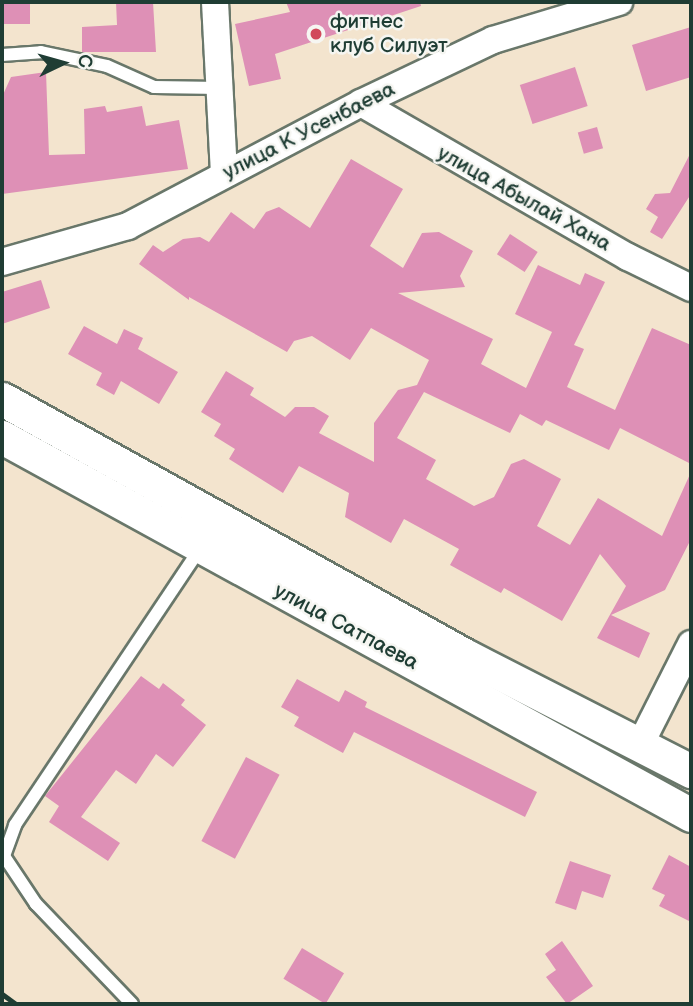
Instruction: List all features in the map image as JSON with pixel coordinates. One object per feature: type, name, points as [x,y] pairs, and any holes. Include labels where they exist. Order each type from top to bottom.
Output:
[{"type":"street","points":[[215,2],[225,174]]},
{"type":"street","name":"улица К Усенбаева","points":[[2,262],[128,226],[361,103],[493,40],[619,2]]},
{"type":"street","name":"улица Абылай Хана","points":[[361,103],[569,224],[691,288]]},
{"type":"street","name":"улица Сатпаева","points":[[2,399],[466,656],[641,743],[691,771]]},
{"type":"street","name":"улица Сатпаева","points":[[2,437],[691,815]]},
{"type":"street","points":[[641,743],[691,645]]},
{"type":"lane","points":[[2,55],[41,52],[107,66],[154,87],[220,88]]},
{"type":"lane","points":[[132,1004],[123,990],[36,904],[4,856],[15,825],[201,548]]},
{"type":"building","points":[[2,2],[30,2],[30,24],[2,24]]},
{"type":"building","points":[[116,2],[153,2],[156,52],[82,52],[82,27],[117,25]]},
{"type":"building","points":[[286,2],[420,2],[421,6],[275,54],[281,79],[249,86],[235,24],[290,12]]},
{"type":"building","points":[[691,27],[691,77],[646,91],[632,45]]},
{"type":"building","points":[[575,67],[588,106],[533,124],[520,85]]},
{"type":"building","points":[[46,72],[49,155],[85,154],[84,109],[105,106],[107,112],[142,106],[146,126],[179,120],[188,169],[2,194],[2,97],[11,77]]},
{"type":"building","points":[[597,127],[603,148],[584,154],[578,133]]},
{"type":"building","points":[[691,152],[691,194],[662,239],[650,232],[658,217],[646,209],[655,194],[670,193]]},
{"type":"building","points":[[351,159],[403,189],[370,246],[403,268],[422,233],[439,232],[473,251],[460,276],[465,287],[398,293],[493,339],[481,364],[526,388],[552,332],[515,314],[538,265],[580,285],[585,273],[605,282],[574,345],[584,349],[567,387],[615,410],[652,328],[691,345],[691,464],[620,428],[609,450],[546,420],[542,426],[520,414],[510,433],[424,392],[397,438],[436,460],[426,479],[474,506],[494,497],[511,464],[524,459],[561,479],[537,526],[570,545],[598,498],[662,536],[691,472],[691,539],[665,590],[611,615],[650,633],[639,658],[597,638],[626,586],[600,554],[562,621],[504,588],[501,593],[450,565],[459,549],[404,519],[391,543],[345,517],[349,493],[299,466],[283,493],[229,459],[235,449],[214,436],[221,424],[201,412],[226,371],[254,388],[250,395],[285,417],[295,407],[314,407],[329,416],[319,433],[374,462],[374,423],[398,390],[417,385],[429,360],[371,328],[350,360],[312,336],[294,341],[287,352],[189,297],[189,300],[139,264],[153,245],[163,252],[183,239],[200,237],[209,242],[231,212],[254,229],[266,212],[279,207],[310,228]]},
{"type":"building","points":[[510,234],[538,252],[525,272],[497,254]]},
{"type":"building","points":[[41,280],[50,308],[2,324],[2,292]]},
{"type":"building","points":[[84,326],[117,344],[124,329],[143,338],[138,349],[178,372],[159,404],[121,381],[114,395],[96,385],[102,373],[68,354]]},
{"type":"building","points":[[141,676],[159,689],[163,683],[185,700],[181,705],[206,725],[173,767],[156,754],[136,784],[116,770],[81,817],[120,843],[108,861],[49,822],[59,806],[45,796]]},
{"type":"building","points":[[297,679],[339,702],[345,690],[367,702],[365,707],[537,792],[525,817],[354,732],[343,753],[294,726],[299,717],[281,707]]},
{"type":"building","points":[[246,757],[280,775],[235,859],[201,841]]},
{"type":"building","points":[[669,855],[691,867],[691,922],[659,906],[665,895],[652,889]]},
{"type":"building","points":[[570,861],[611,875],[603,898],[582,891],[576,910],[555,903]]},
{"type":"building","points":[[562,941],[593,986],[567,1004],[546,977],[556,970],[545,954]]},
{"type":"building","points":[[302,948],[344,973],[326,1004],[283,979]]},
{"type":"railway","points":[[2,994],[16,1004]]},
{"type":"place","name":"фитнес клуб Силуэт","points":[[316,34]]}]
